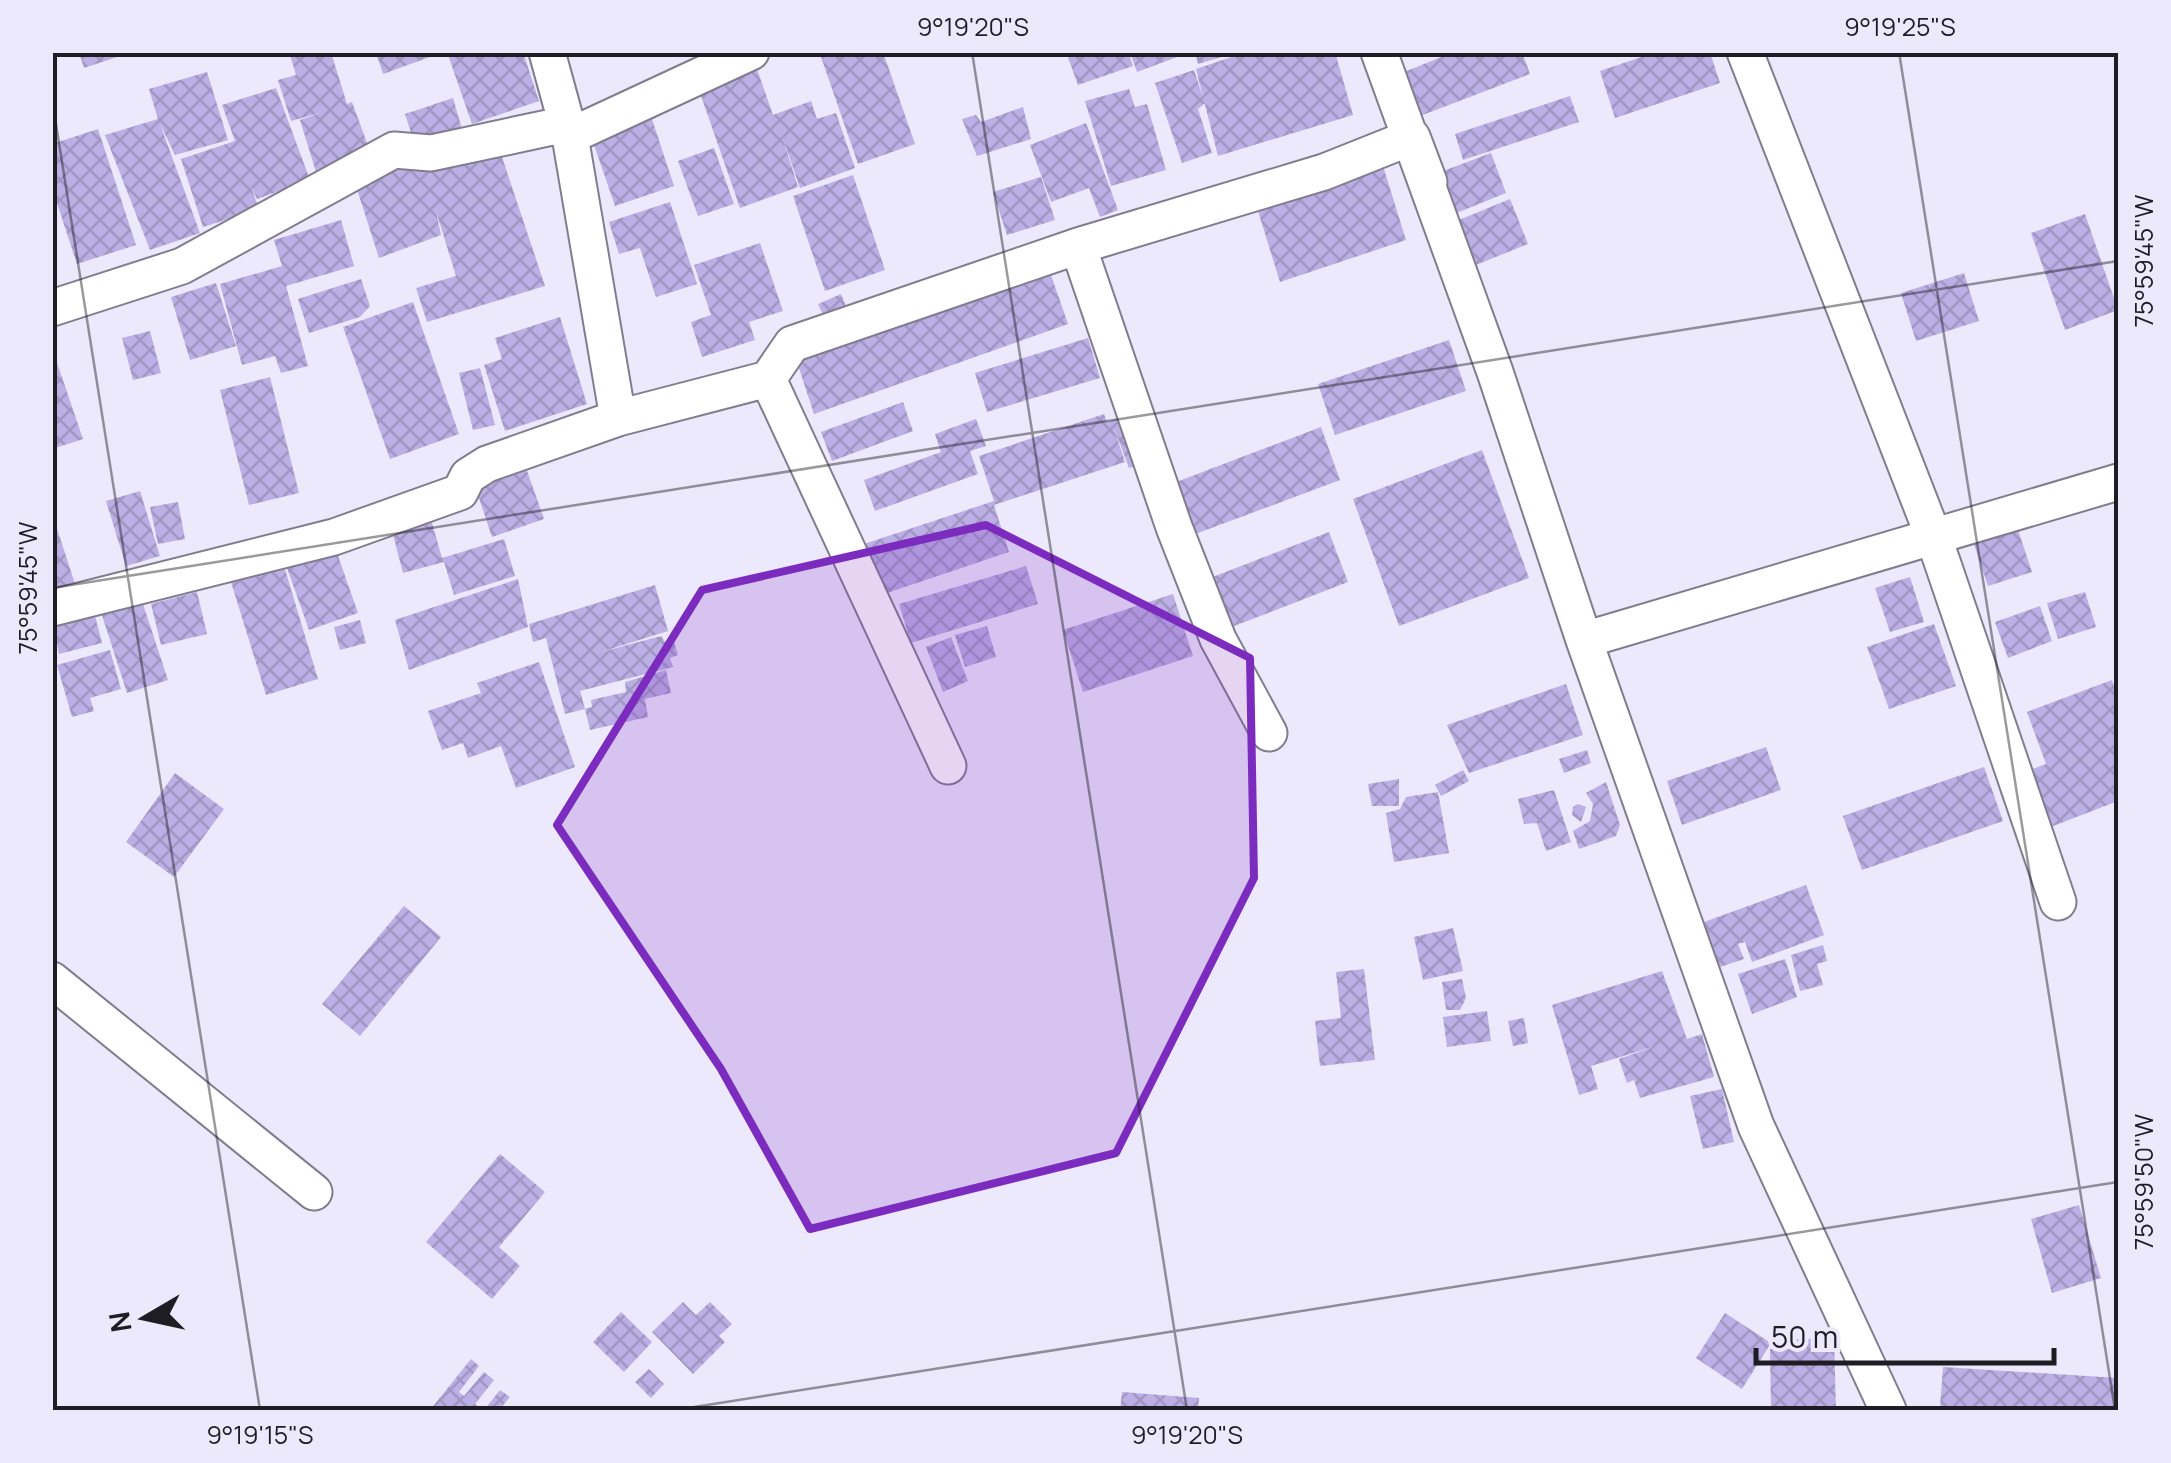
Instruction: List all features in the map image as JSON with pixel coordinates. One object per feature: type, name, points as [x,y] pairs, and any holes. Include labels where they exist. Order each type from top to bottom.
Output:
[{"type":"street","points":[[547,52],[570,136],[618,418]]},
{"type":"street","points":[[570,136],[751,52]]},
{"type":"street","points":[[1379,52],[1756,1126],[1888,1410]]},
{"type":"street","points":[[1746,52],[1934,538],[2058,902]]},
{"type":"street","points":[[52,308],[182,266],[394,150],[431,154],[557,126],[570,136]]},
{"type":"street","points":[[52,608],[334,538],[460,492],[468,476],[486,464],[618,418],[768,379],[792,344],[1078,246],[1324,172],[1412,137]]},
{"type":"street","points":[[1078,246],[1218,639],[1269,734]]},
{"type":"street","points":[[768,379],[948,766]]},
{"type":"street","points":[[1584,640],[2118,482]]},
{"type":"street","points":[[52,980],[314,1192]]},
{"type":"highlighted area","points":[[986,525],[1250,658],[1254,878],[1116,1153],[810,1229],[721,1069],[557,825],[702,590]]},
{"type":"building","points":[[79,52],[129,52],[129,53],[84,68]]},
{"type":"building","points":[[331,52],[347,104],[352,102],[370,151],[316,172],[300,120],[320,113],[291,121],[278,80],[296,75],[290,55]]},
{"type":"building","points":[[376,52],[441,52],[441,53],[383,74]]},
{"type":"building","points":[[447,52],[523,52],[539,101],[472,124]]},
{"type":"building","points":[[883,52],[915,144],[858,164],[820,54]]},
{"type":"building","points":[[1066,52],[1128,52],[1133,66],[1078,85]]},
{"type":"building","points":[[1130,52],[1188,52],[1188,53],[1137,72]]},
{"type":"building","points":[[1195,52],[1234,52],[1235,53],[1198,64]]},
{"type":"building","points":[[1246,52],[1335,52],[1353,115],[1218,156],[1196,69]]},
{"type":"building","points":[[1454,52],[1522,52],[1530,74],[1420,116],[1404,72]]},
{"type":"building","points":[[1656,52],[1710,52],[1720,83],[1615,118],[1600,71]]},
{"type":"building","points":[[757,69],[773,115],[811,101],[817,119],[836,113],[855,168],[800,188],[781,133],[798,187],[740,208],[699,90]]},
{"type":"building","points":[[1194,70],[1205,103],[1198,109],[1212,153],[1182,163],[1155,83]]},
{"type":"building","points":[[207,72],[228,140],[175,155],[160,124],[200,233],[150,250],[105,135],[158,119],[149,89]]},
{"type":"building","points":[[276,88],[310,180],[257,199],[251,186],[259,209],[203,227],[181,159],[235,141],[222,105]]},
{"type":"building","points":[[1129,89],[1135,107],[1147,104],[1166,170],[1111,186],[1085,101]]},
{"type":"building","points":[[1570,96],[1579,122],[1463,160],[1455,134]]},
{"type":"building","points":[[453,98],[462,129],[415,145],[405,114]]},
{"type":"building","points":[[1023,107],[1031,139],[977,156],[962,119],[976,115],[981,122]]},
{"type":"building","points":[[651,116],[674,186],[615,206],[591,136]]},
{"type":"building","points":[[1086,123],[1118,210],[1100,217],[1089,188],[1051,202],[1030,145]]},
{"type":"building","points":[[98,129],[136,245],[77,264],[52,188],[52,144]]},
{"type":"building","points":[[714,148],[734,204],[698,216],[678,161]]},
{"type":"building","points":[[1491,153],[1506,193],[1454,214],[1438,173]]},
{"type":"building","points":[[502,157],[545,286],[427,322],[416,288],[456,276],[436,211],[441,235],[379,258],[355,183],[421,161],[422,168]]},
{"type":"building","points":[[1383,166],[1406,240],[1280,282],[1258,211]]},
{"type":"building","points":[[853,175],[885,270],[825,291],[793,196]]},
{"type":"building","points":[[1041,177],[1055,220],[1007,235],[993,192]]},
{"type":"building","points":[[1510,199],[1528,244],[1471,267],[1454,222]]},
{"type":"building","points":[[670,202],[697,284],[656,297],[640,248],[619,254],[609,222]]},
{"type":"building","points":[[2085,214],[2118,310],[2065,330],[2031,233]]},
{"type":"building","points":[[341,220],[354,266],[286,286],[308,366],[281,373],[275,356],[242,365],[220,284],[282,266],[274,240]]},
{"type":"building","points":[[760,243],[783,311],[749,322],[755,340],[702,357],[691,322],[711,315],[694,265]]},
{"type":"building","points":[[1049,269],[1068,324],[814,414],[796,359]]},
{"type":"building","points":[[1964,273],[1979,321],[1916,341],[1901,293]]},
{"type":"building","points":[[361,279],[370,306],[360,317],[309,333],[298,299]]},
{"type":"building","points":[[216,283],[236,346],[190,360],[171,297]]},
{"type":"building","points":[[841,294],[848,311],[826,321],[818,304]]},
{"type":"building","points":[[413,302],[459,434],[390,459],[343,327]]},
{"type":"building","points":[[560,317],[587,404],[505,431],[484,365],[502,359],[495,338]]},
{"type":"building","points":[[150,331],[161,373],[133,380],[122,338]]},
{"type":"building","points":[[1088,338],[1100,378],[987,412],[975,373]]},
{"type":"building","points":[[1449,340],[1466,391],[1335,435],[1318,384]]},
{"type":"building","points":[[52,352],[83,439],[52,449]]},
{"type":"building","points":[[480,368],[495,425],[473,430],[459,373]]},
{"type":"building","points":[[270,377],[299,493],[249,505],[220,390]]},
{"type":"building","points":[[903,402],[913,431],[832,461],[821,432]]},
{"type":"building","points":[[1104,414],[1107,422],[1122,417],[1138,465],[1129,468],[1113,425],[1125,462],[994,505],[1009,552],[881,595],[864,544],[994,501],[979,456]]},
{"type":"building","points":[[976,419],[986,446],[970,451],[978,474],[875,511],[864,480],[941,452],[935,434]]},
{"type":"building","points":[[1321,427],[1340,480],[1190,536],[1171,484]]},
{"type":"building","points":[[1482,450],[1529,578],[1399,626],[1353,499]]},
{"type":"building","points":[[525,465],[544,519],[492,537],[474,483]]},
{"type":"building","points":[[140,491],[160,556],[126,566],[106,501]]},
{"type":"building","points":[[178,502],[185,539],[158,544],[150,507]]},
{"type":"building","points":[[52,513],[75,584],[52,591]]},
{"type":"building","points":[[430,516],[442,558],[504,539],[515,576],[454,595],[444,562],[403,573],[391,527]]},
{"type":"building","points":[[2018,530],[2032,572],[1988,586],[1974,544]]},
{"type":"building","points":[[1329,532],[1348,582],[1229,628],[1210,578]]},
{"type":"building","points":[[336,550],[358,613],[309,630],[287,568]]},
{"type":"building","points":[[284,566],[318,679],[266,695],[231,582]]},
{"type":"building","points":[[1026,566],[1038,604],[911,643],[899,604]]},
{"type":"building","points":[[1910,577],[1924,622],[1890,632],[1875,588]]},
{"type":"building","points":[[518,579],[528,627],[409,670],[395,620]]},
{"type":"building","points":[[655,585],[668,631],[601,652],[661,636],[666,643],[674,641],[678,655],[670,658],[673,667],[580,691],[585,709],[565,714],[546,638],[533,642],[529,624]]},
{"type":"building","points":[[197,592],[207,634],[161,645],[151,604]]},
{"type":"building","points":[[2085,592],[2096,627],[2058,639],[2047,603]]},
{"type":"building","points":[[1173,594],[1193,656],[1083,692],[1063,630]]},
{"type":"building","points":[[141,598],[168,680],[127,693],[101,612]]},
{"type":"building","points":[[2040,606],[2052,641],[2008,658],[1995,622]]},
{"type":"building","points":[[93,608],[102,643],[59,654],[52,618]]},
{"type":"building","points":[[360,620],[366,643],[340,650],[334,627]]},
{"type":"building","points":[[1934,624],[1956,686],[1889,709],[1867,647]]},
{"type":"building","points":[[987,626],[996,657],[965,667],[955,635]]},
{"type":"building","points":[[951,637],[968,681],[943,692],[926,647]]},
{"type":"building","points":[[110,650],[121,689],[90,698],[94,711],[72,717],[57,665]]},
{"type":"building","points":[[539,662],[575,767],[516,788],[501,746],[468,758],[463,743],[442,750],[428,711],[481,693],[477,683]]},
{"type":"building","points":[[666,670],[671,693],[645,699],[648,717],[590,730],[585,709],[592,707],[591,700],[626,692],[625,682]]},
{"type":"building","points":[[2112,680],[2118,698],[2118,801],[2048,828],[2027,771],[2046,764],[2027,712]]},
{"type":"building","points":[[1566,684],[1583,735],[1469,773],[1447,725]]},
{"type":"building","points":[[1766,747],[1781,790],[1682,825],[1667,781]]},
{"type":"building","points":[[1587,750],[1591,763],[1564,773],[1559,759]]},
{"type":"building","points":[[1984,767],[2003,821],[1862,870],[1843,816]]},
{"type":"building","points":[[1463,770],[1469,781],[1441,796],[1435,785]]},
{"type":"building","points":[[175,773],[224,809],[174,877],[126,842]]},
{"type":"building","points":[[1399,779],[1399,806],[1372,806],[1368,784]]},
{"type":"building","points":[[1606,782],[1620,825],[1616,836],[1579,849],[1573,831],[1590,821],[1593,804],[1586,793]]},
{"type":"building","points":[[1554,790],[1571,842],[1546,851],[1537,823],[1524,824],[1518,799]]},
{"type":"building","points":[[1438,792],[1449,853],[1394,862],[1386,813],[1400,809],[1406,797]]},
{"type":"building","points":[[1578,804],[1586,807],[1581,822],[1572,815]]},
{"type":"building","points":[[1806,885],[1824,935],[1752,962],[1745,942],[1738,944],[1744,959],[1720,967],[1704,922]]},
{"type":"building","points":[[404,906],[441,937],[360,1036],[322,1004]]},
{"type":"building","points":[[1453,928],[1463,971],[1423,980],[1414,937]]},
{"type":"building","points":[[1823,945],[1827,961],[1817,964],[1823,985],[1800,991],[1791,955]]},
{"type":"building","points":[[1785,959],[1797,997],[1752,1014],[1738,974]]},
{"type":"building","points":[[1364,969],[1375,1060],[1320,1066],[1315,1021],[1341,1018],[1336,972]]},
{"type":"building","points":[[1662,971],[1687,1039],[1702,1034],[1714,1077],[1640,1098],[1634,1080],[1627,1083],[1619,1059],[1656,1046],[1591,1066],[1598,1089],[1579,1095],[1552,1005]]},
{"type":"building","points":[[1462,979],[1466,998],[1460,1010],[1446,1010],[1442,982]]},
{"type":"building","points":[[1487,1011],[1491,1041],[1447,1047],[1443,1017]]},
{"type":"building","points":[[1524,1018],[1528,1043],[1513,1046],[1508,1021]]},
{"type":"building","points":[[1722,1089],[1734,1142],[1703,1149],[1690,1096]]},
{"type":"building","points":[[500,1154],[545,1192],[499,1247],[520,1266],[492,1299],[426,1242]]},
{"type":"building","points":[[2079,1205],[2101,1278],[2052,1293],[2031,1219]]},
{"type":"building","points":[[683,1302],[696,1315],[710,1302],[732,1324],[719,1336],[725,1342],[693,1374],[652,1332]]},
{"type":"building","points":[[621,1312],[652,1342],[624,1372],[593,1342]]},
{"type":"building","points":[[1725,1313],[1771,1343],[1742,1389],[1696,1358]]},
{"type":"building","points":[[1834,1338],[1836,1410],[1771,1410],[1770,1349],[1797,1349],[1797,1339]]},
{"type":"building","points":[[471,1359],[479,1366],[459,1392],[464,1396],[484,1372],[494,1380],[475,1404],[483,1410],[430,1410]]},
{"type":"building","points":[[1943,1367],[2118,1378],[2118,1410],[1940,1407]]},
{"type":"building","points":[[649,1369],[664,1384],[651,1398],[635,1382]]},
{"type":"building","points":[[500,1390],[510,1397],[499,1410],[484,1410]]},
{"type":"building","points":[[1122,1392],[1199,1398],[1198,1410],[1120,1410]]}]
